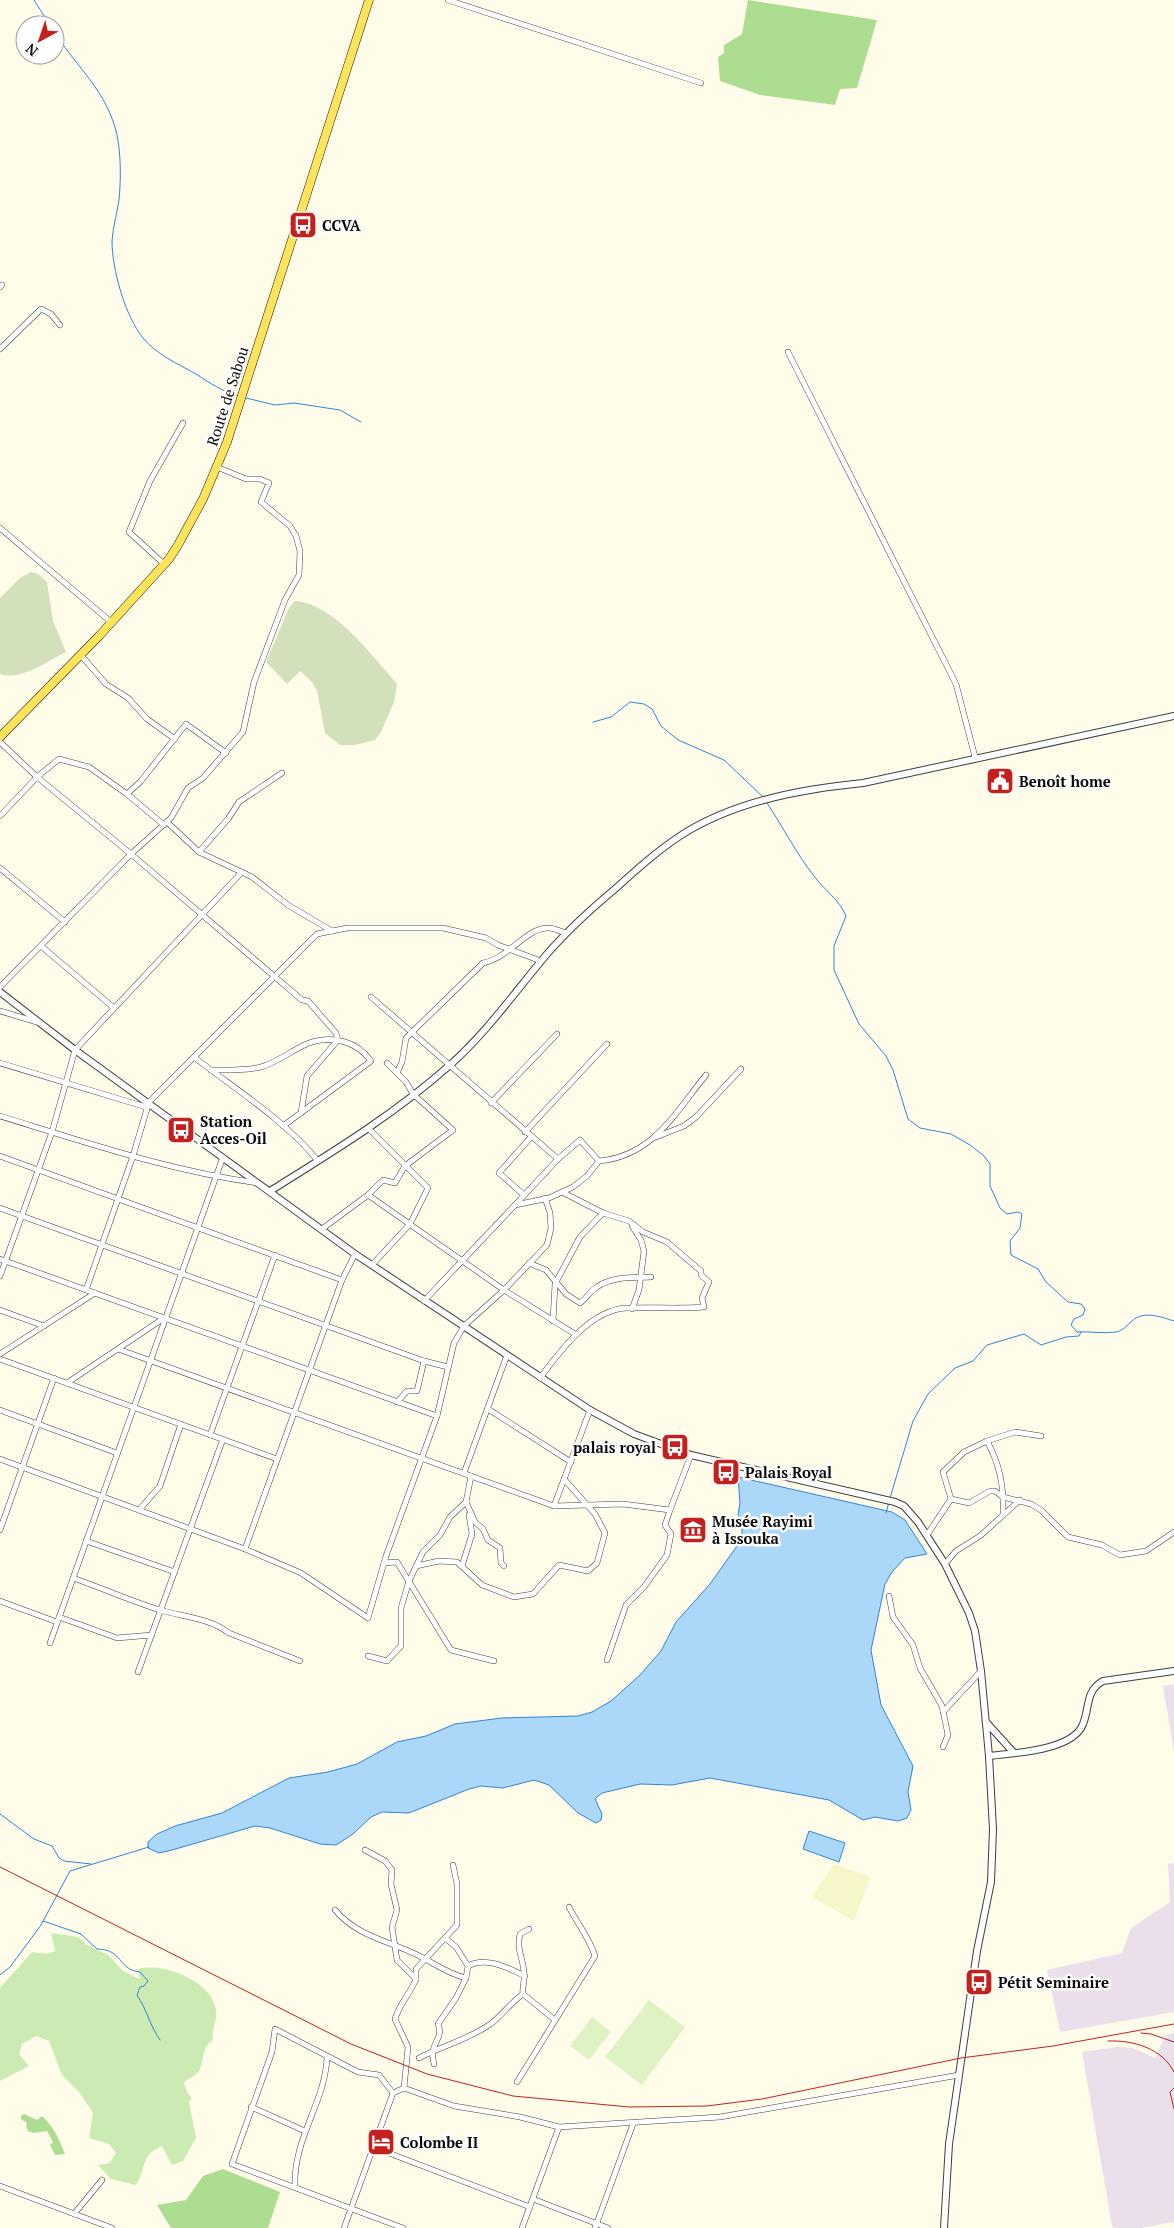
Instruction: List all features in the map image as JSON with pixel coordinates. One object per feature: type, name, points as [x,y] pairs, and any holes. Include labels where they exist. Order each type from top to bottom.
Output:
[{"type":"main road","name":"Route de Sabou","points":[[0,737],[112,622],[164,564],[183,538],[217,467],[240,401],[369,0]]},
{"type":"street","points":[[448,0],[701,83]]},
{"type":"street","points":[[0,349],[41,309],[51,314],[60,325]]},
{"type":"street","points":[[788,352],[956,684],[975,757]]},
{"type":"street","points":[[164,564],[129,532],[150,481],[183,423]]},
{"type":"street","points":[[1,984],[131,854],[165,824],[178,808],[188,788],[203,778],[243,732],[254,682],[285,600],[299,576],[300,552],[296,536],[290,526],[261,502],[269,484],[260,479],[246,479],[217,467]]},
{"type":"street","points":[[0,528],[112,622]]},
{"type":"street","points":[[80,654],[106,684],[128,698],[146,719],[174,739]]},
{"type":"street","points":[[270,1191],[368,1128],[448,1066],[496,1018],[566,933],[632,874],[682,835],[714,818],[772,798],[818,787],[863,783],[975,757],[1174,716]]},
{"type":"street","points":[[127,794],[140,781],[186,724],[226,753]]},
{"type":"street","points":[[0,742],[37,778],[131,854],[275,977],[314,1007],[336,1033],[338,1040]]},
{"type":"street","points":[[0,816],[37,778],[59,759],[89,767],[127,794],[199,852],[242,872],[312,922],[332,932]]},
{"type":"street","points":[[199,852],[239,802],[282,773]]},
{"type":"street","points":[[0,868],[65,922]]},
{"type":"street","points":[[0,1276],[3,1260],[22,1216],[52,1132],[75,1050],[242,872]]},
{"type":"street","points":[[86,1290],[133,1156],[148,1104],[317,934],[347,928],[443,928],[469,932],[541,961]]},
{"type":"street","points":[[397,1073],[402,1062],[406,1038],[483,963],[499,958],[530,934],[548,928],[566,933]]},
{"type":"street","points":[[41,946],[114,1008]]},
{"type":"street","points":[[0,992],[148,1104],[355,1254],[590,1410],[634,1434],[691,1454],[873,1496],[895,1502],[911,1512],[944,1564],[969,1613],[975,1632],[982,1671],[993,1829],[991,1882],[978,1951],[948,2144],[944,2228]]},
{"type":"street","points":[[371,997],[448,1066],[558,1159]]},
{"type":"street","points":[[0,1011],[40,1023]]},
{"type":"street","points":[[491,1103],[556,1034]]},
{"type":"street","points":[[301,1113],[308,1076],[338,1040]]},
{"type":"street","points":[[211,1070],[247,1070],[262,1066],[309,1043],[338,1040],[352,1043],[365,1053],[371,1061],[283,1126]]},
{"type":"street","points":[[525,1132],[607,1044]]},
{"type":"street","points":[[194,1057],[283,1126],[305,1145],[318,1161]]},
{"type":"street","points":[[0,1063],[148,1104]]},
{"type":"street","points":[[322,1229],[368,1195],[383,1180],[395,1183],[405,1166],[453,1130],[413,1094],[406,1082],[387,1063]]},
{"type":"street","points":[[515,1205],[562,1192],[587,1176],[599,1162],[618,1160],[635,1153],[656,1137],[690,1121],[741,1069]]},
{"type":"street","points":[[656,1137],[706,1075]]},
{"type":"street","points":[[0,1116],[133,1156],[215,1177],[259,1183]]},
{"type":"street","points":[[368,1128],[428,1188],[410,1224],[372,1266]]},
{"type":"street","points":[[524,1195],[499,1173],[531,1137]]},
{"type":"street","points":[[424,1301],[463,1262],[558,1159],[580,1140],[599,1162]]},
{"type":"street","points":[[0,1156],[342,1280]]},
{"type":"street","points":[[50,1643],[223,1157]]},
{"type":"street","points":[[540,1378],[575,1334],[611,1311],[632,1309],[673,1310],[704,1307],[702,1298],[710,1282],[701,1275],[701,1271],[667,1242],[643,1232],[630,1221],[602,1213],[562,1192]]},
{"type":"street","points":[[368,1195],[504,1290],[575,1334]]},
{"type":"street","points":[[0,1459],[245,1549],[301,1573],[368,1618],[384,1563],[437,1416],[454,1343],[464,1326],[504,1290],[547,1245],[550,1212],[545,1198]]},
{"type":"street","points":[[0,1208],[424,1361],[448,1367]]},
{"type":"street","points":[[553,1321],[557,1282],[580,1237],[602,1213]]},
{"type":"street","points":[[630,1221],[641,1240],[644,1251],[639,1290],[632,1309]]},
{"type":"street","points":[[245,1549],[342,1280],[355,1254]]},
{"type":"street","points":[[210,1435],[275,1256]]},
{"type":"street","points":[[3,1260],[437,1416]]},
{"type":"street","points":[[529,1263],[546,1270],[566,1294],[580,1303],[588,1298],[597,1286],[607,1281],[651,1277]]},
{"type":"street","points":[[0,1354],[95,1293]]},
{"type":"street","points":[[0,1310],[44,1326]]},
{"type":"street","points":[[67,1383],[165,1318]]},
{"type":"street","points":[[118,1349],[554,1506],[623,1504],[670,1510]]},
{"type":"street","points":[[464,1473],[507,1354]]},
{"type":"street","points":[[0,1359],[277,1459]]},
{"type":"street","points":[[397,1402],[408,1391],[418,1391],[424,1361]]},
{"type":"street","points":[[0,1530],[54,1378]]},
{"type":"street","points":[[488,1409],[571,1462]]},
{"type":"street","points":[[0,1410],[117,1453]]},
{"type":"street","points":[[554,1506],[590,1410]]},
{"type":"street","points":[[139,1510],[160,1486],[181,1424]]},
{"type":"street","points":[[951,1499],[943,1472],[964,1452],[1015,1432],[1042,1436]]},
{"type":"street","points":[[138,1672],[223,1439]]},
{"type":"street","points":[[988,1441],[998,1462],[1003,1497],[1003,1514]]},
{"type":"street","points":[[607,1660],[626,1605],[644,1587],[667,1555],[671,1534],[664,1525],[691,1454]]},
{"type":"street","points":[[462,1566],[472,1534],[466,1502],[471,1476]]},
{"type":"street","points":[[416,1566],[439,1561],[457,1562],[482,1585],[514,1597],[533,1594],[559,1565],[588,1571],[597,1563],[605,1532],[602,1523],[564,1479]]},
{"type":"street","points":[[951,1499],[969,1503],[990,1491],[995,1491],[1003,1497],[1020,1500],[1042,1510],[1068,1537],[1102,1545],[1120,1555],[1146,1552],[1174,1532]]},
{"type":"street","points":[[926,1535],[951,1499]]},
{"type":"street","points":[[944,1564],[956,1551],[980,1536],[1020,1500]]},
{"type":"street","points":[[368,1656],[387,1661],[401,1646],[401,1608],[409,1581],[424,1552],[440,1535],[450,1517],[466,1502]]},
{"type":"street","points":[[466,1502],[475,1522],[483,1529],[488,1540],[500,1548],[501,1563],[504,1566]]},
{"type":"street","points":[[86,1541],[175,1572]]},
{"type":"street","points":[[384,1563],[397,1562],[451,1650],[494,1660]]},
{"type":"street","points":[[73,1578],[161,1610],[186,1615],[213,1624],[229,1634],[300,1661]]},
{"type":"street","points":[[889,1596],[893,1617],[913,1645],[920,1668],[943,1712],[948,1735],[943,1747]]},
{"type":"street","points":[[0,1601],[117,1638],[152,1635]]},
{"type":"street","points":[[943,1712],[982,1671]]},
{"type":"street","points":[[989,1756],[1056,1744],[1077,1734],[1083,1725],[1089,1695],[1095,1686],[1103,1681],[1174,1671]]},
{"type":"street","points":[[986,1722],[1014,1753]]},
{"type":"street","points":[[365,1850],[385,1861],[392,1870],[391,1884],[397,1910],[392,1927],[397,1947],[397,1960],[416,1979]]},
{"type":"street","points":[[404,2088],[408,2047],[395,2019],[399,2004],[412,1991],[416,1979],[416,1968],[426,1960],[457,1925],[457,1884],[454,1865]]},
{"type":"street","points":[[517,2082],[595,1956],[590,1937],[580,1927],[569,1907]]},
{"type":"street","points":[[336,1910],[344,1921],[357,1929],[414,1953],[449,1974],[466,1978]]},
{"type":"street","points":[[529,1929],[520,1934],[518,1940],[518,1954],[525,1976],[521,1984],[523,1994],[555,2020]]},
{"type":"street","points":[[434,2064],[433,2050],[439,2041],[440,2031],[438,2024],[456,1998],[466,1978],[468,1966],[456,1948],[445,1938]]},
{"type":"street","points":[[468,1966],[476,1962],[491,1963],[525,1976]]},
{"type":"street","points":[[419,2058],[433,2050],[458,2043],[491,2024],[523,1994]]},
{"type":"street","points":[[393,2093],[379,2074],[358,2072],[275,2029],[272,2052],[232,2164],[402,2228]]},
{"type":"street","points":[[295,2187],[294,2168],[305,2131],[326,2075],[327,2056]]},
{"type":"street","points":[[344,2228],[393,2093],[404,2088],[454,2106],[520,2117],[559,2127],[633,2124],[720,2117],[959,2075]]},
{"type":"street","points":[[251,2107],[305,2131]]},
{"type":"street","points":[[596,2225],[633,2124]]},
{"type":"street","points":[[522,2228],[559,2127]]},
{"type":"street","points":[[374,2147],[530,2207]]},
{"type":"street","points":[[74,2214],[102,2180]]},
{"type":"street","points":[[0,2186],[109,2227]]},
{"type":"street","points":[[533,2199],[596,2225],[608,2228]]},
{"type":"shaded area","points":[[1174,1684],[1174,1751],[1163,1686]]},
{"type":"shaded area","points":[[1174,1863],[1174,2012],[1060,2032],[1047,1970],[1122,1953],[1131,1928],[1170,1902],[1168,1864]]},
{"type":"shaded area","points":[[1174,2033],[1174,2222],[1141,2228],[1115,2228],[1112,2226],[1082,2052],[1116,2047],[1133,2048],[1155,2058],[1166,2035]]},
{"type":"green space","points":[[748,0],[877,20],[857,88],[840,89],[835,105],[760,95],[720,81],[718,57],[724,53],[724,45],[742,34]]},
{"type":"green space","points":[[31,572],[38,574],[47,582],[53,621],[66,652],[25,673],[8,676],[0,674],[0,598],[20,578]]},
{"type":"green space","points":[[295,601],[310,604],[338,621],[352,633],[397,684],[394,702],[381,732],[375,740],[355,745],[340,745],[325,733],[317,691],[312,682],[300,671],[287,684],[266,662],[289,608]]},
{"type":"green space","points":[[834,1864],[870,1877],[854,1921],[812,1897]]},
{"type":"green space","points":[[51,1933],[78,1937],[87,1945],[108,1955],[123,1971],[140,1979],[138,1969],[160,1968],[173,1971],[196,1982],[206,1990],[213,2000],[216,2017],[213,2040],[205,2050],[199,2071],[184,2083],[187,2092],[192,2098],[189,2102],[196,2138],[183,2161],[172,2165],[162,2146],[155,2150],[147,2158],[136,2185],[111,2179],[98,2165],[110,2163],[116,2153],[109,2144],[89,2138],[93,2113],[80,2093],[62,2075],[49,2041],[36,2036],[22,2044],[19,2054],[29,2066],[0,2081],[0,1988],[32,1952],[47,1954],[55,1951]]},
{"type":"green space","points":[[649,2000],[685,2027],[642,2085],[605,2057]]},
{"type":"green space","points":[[592,2017],[611,2032],[589,2060],[570,2046]]},
{"type":"green space","points":[[24,2114],[37,2120],[42,2116],[53,2129],[65,2154],[55,2155],[50,2145],[53,2142],[47,2131],[34,2133],[28,2131],[27,2123],[21,2119],[21,2116]]},
{"type":"green space","points":[[223,2169],[280,2192],[268,2228],[171,2228],[157,2205],[186,2200],[203,2176]]},
{"type":"water","points":[[738,1477],[892,1512],[905,1520],[927,1554],[905,1558],[892,1572],[885,1584],[871,1650],[881,1705],[913,1766],[908,1792],[911,1810],[907,1818],[898,1821],[875,1817],[863,1820],[829,1800],[710,1778],[672,1785],[640,1784],[602,1793],[595,1799],[602,1814],[601,1820],[596,1823],[578,1813],[549,1785],[534,1780],[503,1788],[481,1786],[469,1789],[409,1813],[382,1812],[371,1817],[353,1834],[336,1845],[320,1844],[270,1828],[255,1826],[159,1853],[148,1848],[148,1842],[157,1834],[175,1826],[222,1813],[289,1778],[328,1772],[357,1764],[397,1742],[426,1736],[455,1724],[502,1718],[578,1716],[592,1712],[611,1701],[640,1675],[661,1651],[676,1622],[710,1584],[742,1539],[742,1528],[738,1515],[740,1503]]},
{"type":"water","points":[[809,1831],[845,1843],[839,1862],[803,1849]]},
{"type":"waterway","points":[[34,0],[44,15]]},
{"type":"waterway","points":[[65,47],[99,93],[112,119],[117,135],[120,159],[120,184],[112,241],[117,278],[131,318],[143,338],[161,354],[217,387],[239,396]]},
{"type":"waterway","points":[[246,398],[275,405],[294,403],[340,410],[361,422]]},
{"type":"waterway","points":[[593,722],[611,717],[630,702],[644,704],[652,709],[661,726],[678,740],[724,760],[763,797]]},
{"type":"waterway","points":[[767,803],[807,867],[846,916],[834,946],[834,970],[859,1024],[886,1056],[893,1070],[908,1119],[920,1128],[951,1134],[984,1156],[990,1164],[990,1186],[1000,1208],[1007,1214],[1018,1212],[1022,1214],[1020,1228],[1010,1241],[1011,1255],[1038,1269],[1046,1282],[1068,1302],[1081,1304],[1085,1309],[1083,1315],[1074,1319],[1071,1325],[1077,1332],[1106,1333],[1118,1331],[1137,1318],[1147,1315],[1174,1321]]},
{"type":"waterway","points":[[890,1498],[913,1421],[928,1394],[955,1368],[973,1361],[987,1345],[1024,1334],[1041,1345],[1066,1337],[1079,1336],[1081,1332]]},
{"type":"waterway","points":[[886,1513],[889,1502]]},
{"type":"waterway","points":[[0,1814],[34,1839],[52,1846],[59,1858],[64,1861],[91,1864]]},
{"type":"waterway","points":[[0,1975],[10,1967],[41,1925],[70,1871],[149,1847]]},
{"type":"waterway","points":[[43,1921],[81,1934],[97,1949],[112,1953],[127,1967],[140,1972],[148,1981],[144,1986],[140,1987],[137,1995],[160,2040]]},
{"type":"railway","points":[[0,1867],[351,2044],[427,2074],[513,2096],[629,2107],[707,2106],[762,2099],[961,2058],[1053,2046],[1174,2024]]},
{"type":"railway","points":[[1141,2033],[1151,2034],[1174,2042]]},
{"type":"railway","points":[[1108,2041],[1127,2042],[1146,2047],[1162,2057],[1174,2072]]},
{"type":"railway","points":[[1174,2088],[1170,2092],[1174,2109]]},
{"type":"place","name":"CCVA","points":[[303,225]]},
{"type":"place","name":"Benoît home","points":[[1000,781]]},
{"type":"place","name":"Station Acces-Oil","points":[[181,1130]]},
{"type":"place","name":"palais royal","points":[[675,1447]]},
{"type":"place","name":"Palais Royal","points":[[726,1472]]},
{"type":"place","name":"Musée Rayimi à Issouka","points":[[693,1530]]},
{"type":"place","name":"Pétit Seminaire","points":[[979,1982]]},
{"type":"place","name":"Colombe II","points":[[381,2142]]}]
